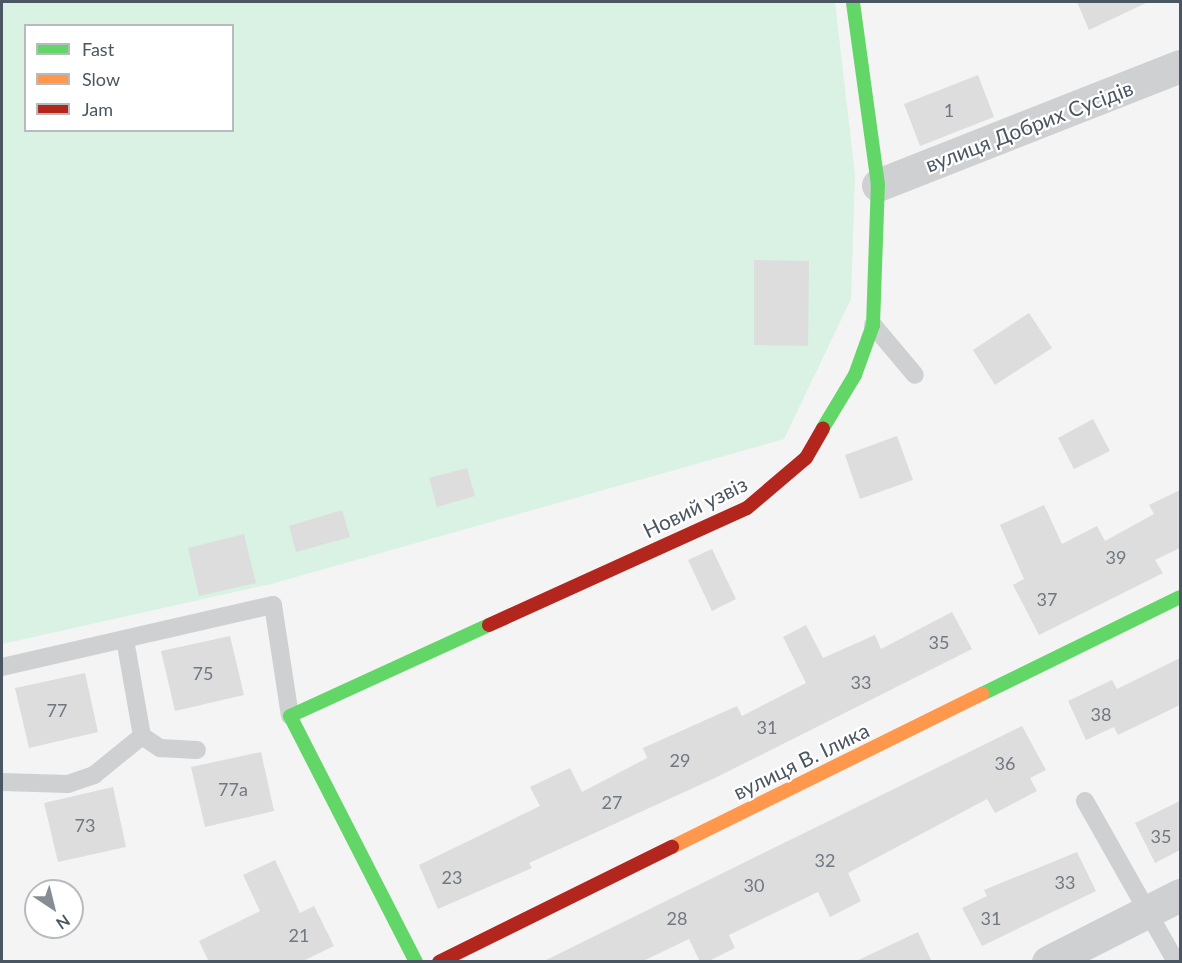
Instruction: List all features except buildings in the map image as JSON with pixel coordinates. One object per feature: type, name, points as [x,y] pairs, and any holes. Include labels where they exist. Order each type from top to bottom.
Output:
[{"type":"street","name":"Новий узвіз","points":[[291,716],[747,508],[781,484],[829,424],[873,325],[878,185],[853,2]]},
{"type":"street","name":"вулиця Добрих Сусідів","points":[[878,185],[1180,66]]},
{"type":"street","name":"вулиця В. Ілика","points":[[439,962],[1180,597]]},
{"type":"street","points":[[291,716],[416,962]]},
{"type":"street","points":[[1048,962],[1180,895]]},
{"type":"lane","points":[[873,325],[915,375]]},
{"type":"lane","points":[[2,667],[273,605],[291,716]]},
{"type":"lane","points":[[125,640],[142,736],[160,748],[197,750]]},
{"type":"lane","points":[[2,782],[77,781],[119,759],[142,736]]},
{"type":"lane","points":[[1085,801],[1176,962]]},
{"type":"green space","points":[[2,2],[835,2],[855,175],[851,299],[784,439],[271,584],[2,644]]},
{"type":"traffic: fast","points":[[823,428],[855,375],[873,325],[878,185],[853,2]]},
{"type":"traffic: fast","points":[[982,694],[1180,597]]},
{"type":"traffic: fast","points":[[416,962],[290,716],[489,625]]},
{"type":"traffic: slow","points":[[672,847],[982,694]]},
{"type":"traffic: jam","points":[[489,625],[747,508],[806,458],[823,428]]},
{"type":"traffic: jam","points":[[439,962],[672,847]]}]
